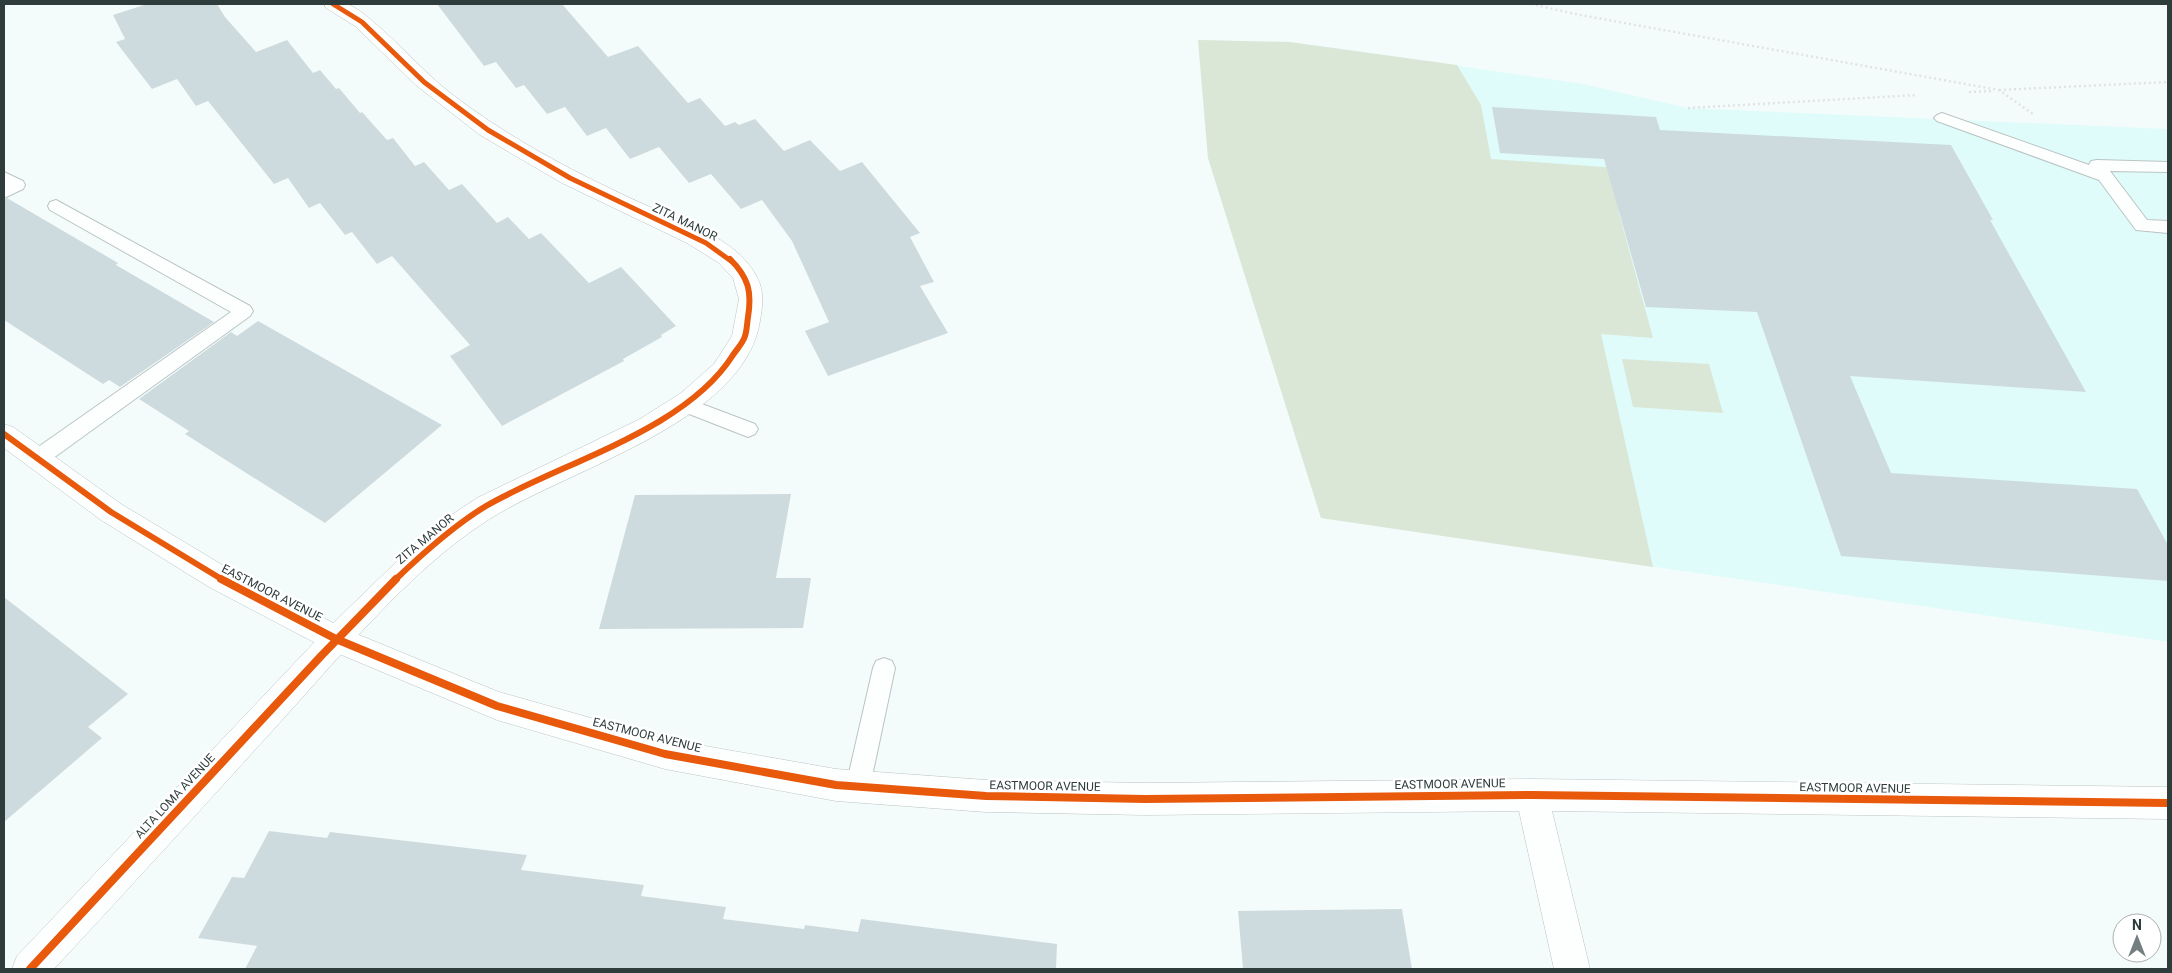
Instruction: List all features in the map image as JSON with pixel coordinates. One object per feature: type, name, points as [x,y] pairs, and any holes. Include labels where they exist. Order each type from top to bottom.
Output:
[{"type":"street","name":"ZITA MANOR","points":[[333,4],[359,19],[407,67],[462,111],[529,156],[614,201],[700,240],[726,255],[743,273],[751,296],[749,323],[739,347],[719,375],[686,405],[641,432],[490,504],[451,529],[410,564],[336,639]]},
{"type":"street","name":"EASTMOOR AVENUE","points":[[4,434],[111,512],[219,578],[336,639],[497,706],[665,754],[836,785],[986,796],[1145,799],[1532,794],[2168,803]]},
{"type":"street","name":"ALTA LOMA AVENUE","points":[[30,969],[336,639]]},
{"type":"street","points":[[1532,794],[1572,969]]},
{"type":"lane","points":[[1942,118],[2105,176]]},
{"type":"lane","points":[[2168,167],[2097,165],[2142,226],[2168,227]]},
{"type":"lane","points":[[4,177],[17,185],[4,193]]},
{"type":"lane","points":[[38,458],[244,311],[56,206]]},
{"type":"lane","points":[[686,405],[748,429]]},
{"type":"lane","points":[[858,786],[884,668]]},
{"type":"path","points":[[1532,4],[1580,15],[1999,90],[2036,117]]},
{"type":"shaded area","points":[[1198,40],[1289,42],[1344,49],[1583,84],[1688,108],[2168,129],[2168,642],[1321,518],[1208,158]]},
{"type":"green space","points":[[1198,40],[1289,42],[1457,65],[1481,105],[1491,159],[1673,172],[1618,210],[1653,338],[1601,334],[1653,567],[1321,518],[1208,158]]},
{"type":"green space","points":[[1622,359],[1709,364],[1723,413],[1633,407]]},
{"type":"building","points":[[147,4],[217,4],[225,17],[256,52],[287,40],[313,73],[320,70],[336,89],[339,88],[360,113],[362,112],[387,140],[393,138],[415,166],[424,162],[449,190],[462,184],[497,223],[508,217],[529,239],[541,233],[589,283],[621,267],[676,326],[661,335],[662,337],[623,359],[624,361],[502,426],[450,356],[470,345],[392,256],[377,264],[352,232],[345,235],[320,203],[309,208],[288,178],[274,184],[208,101],[196,106],[177,79],[152,89],[116,42],[125,39],[113,15]]},
{"type":"building","points":[[437,4],[562,4],[608,57],[638,46],[688,103],[700,98],[725,126],[735,122],[739,125],[755,119],[784,151],[810,140],[840,171],[862,162],[920,233],[910,237],[934,282],[920,286],[948,333],[828,376],[805,331],[829,322],[792,241],[762,200],[741,209],[711,174],[689,183],[659,147],[630,159],[606,128],[587,136],[565,107],[547,114],[524,85],[516,88],[496,62],[484,66]]},
{"type":"building","points":[[1492,107],[1656,117],[1660,130],[1951,145],[1993,220],[1990,220],[2086,392],[1850,376],[1891,473],[2137,489],[2168,545],[2168,581],[1841,556],[1757,312],[1646,307],[1604,159],[1500,153]]},
{"type":"building","points":[[7,198],[214,322],[120,387],[109,380],[103,384],[4,320],[4,200]]},
{"type":"building","points":[[258,321],[442,425],[325,523],[185,434],[189,431],[139,399],[231,332],[237,336]]},
{"type":"building","points":[[791,494],[776,578],[811,578],[803,628],[599,629],[635,495]]},
{"type":"building","points":[[4,597],[128,694],[88,727],[102,738],[4,822]]},
{"type":"building","points":[[269,831],[327,838],[330,832],[527,855],[521,870],[644,885],[641,896],[726,907],[723,919],[804,929],[805,925],[858,932],[861,919],[1057,944],[1056,969],[245,969],[257,946],[198,938],[232,877],[244,878]]},
{"type":"building","points":[[1402,909],[1412,969],[1243,969],[1238,911]]},
{"type":"cycle path","points":[[30,969],[335,641],[428,549],[457,526],[487,506],[605,449],[649,426],[690,401],[723,371],[745,337],[751,299],[743,275],[727,257],[695,237],[570,178],[488,130],[424,82],[362,22],[333,4]]},
{"type":"cycle path","points":[[4,434],[111,512],[219,578],[336,639],[409,670],[497,706],[665,754],[836,785],[986,796],[1145,799],[1532,795],[2168,803]]}]
